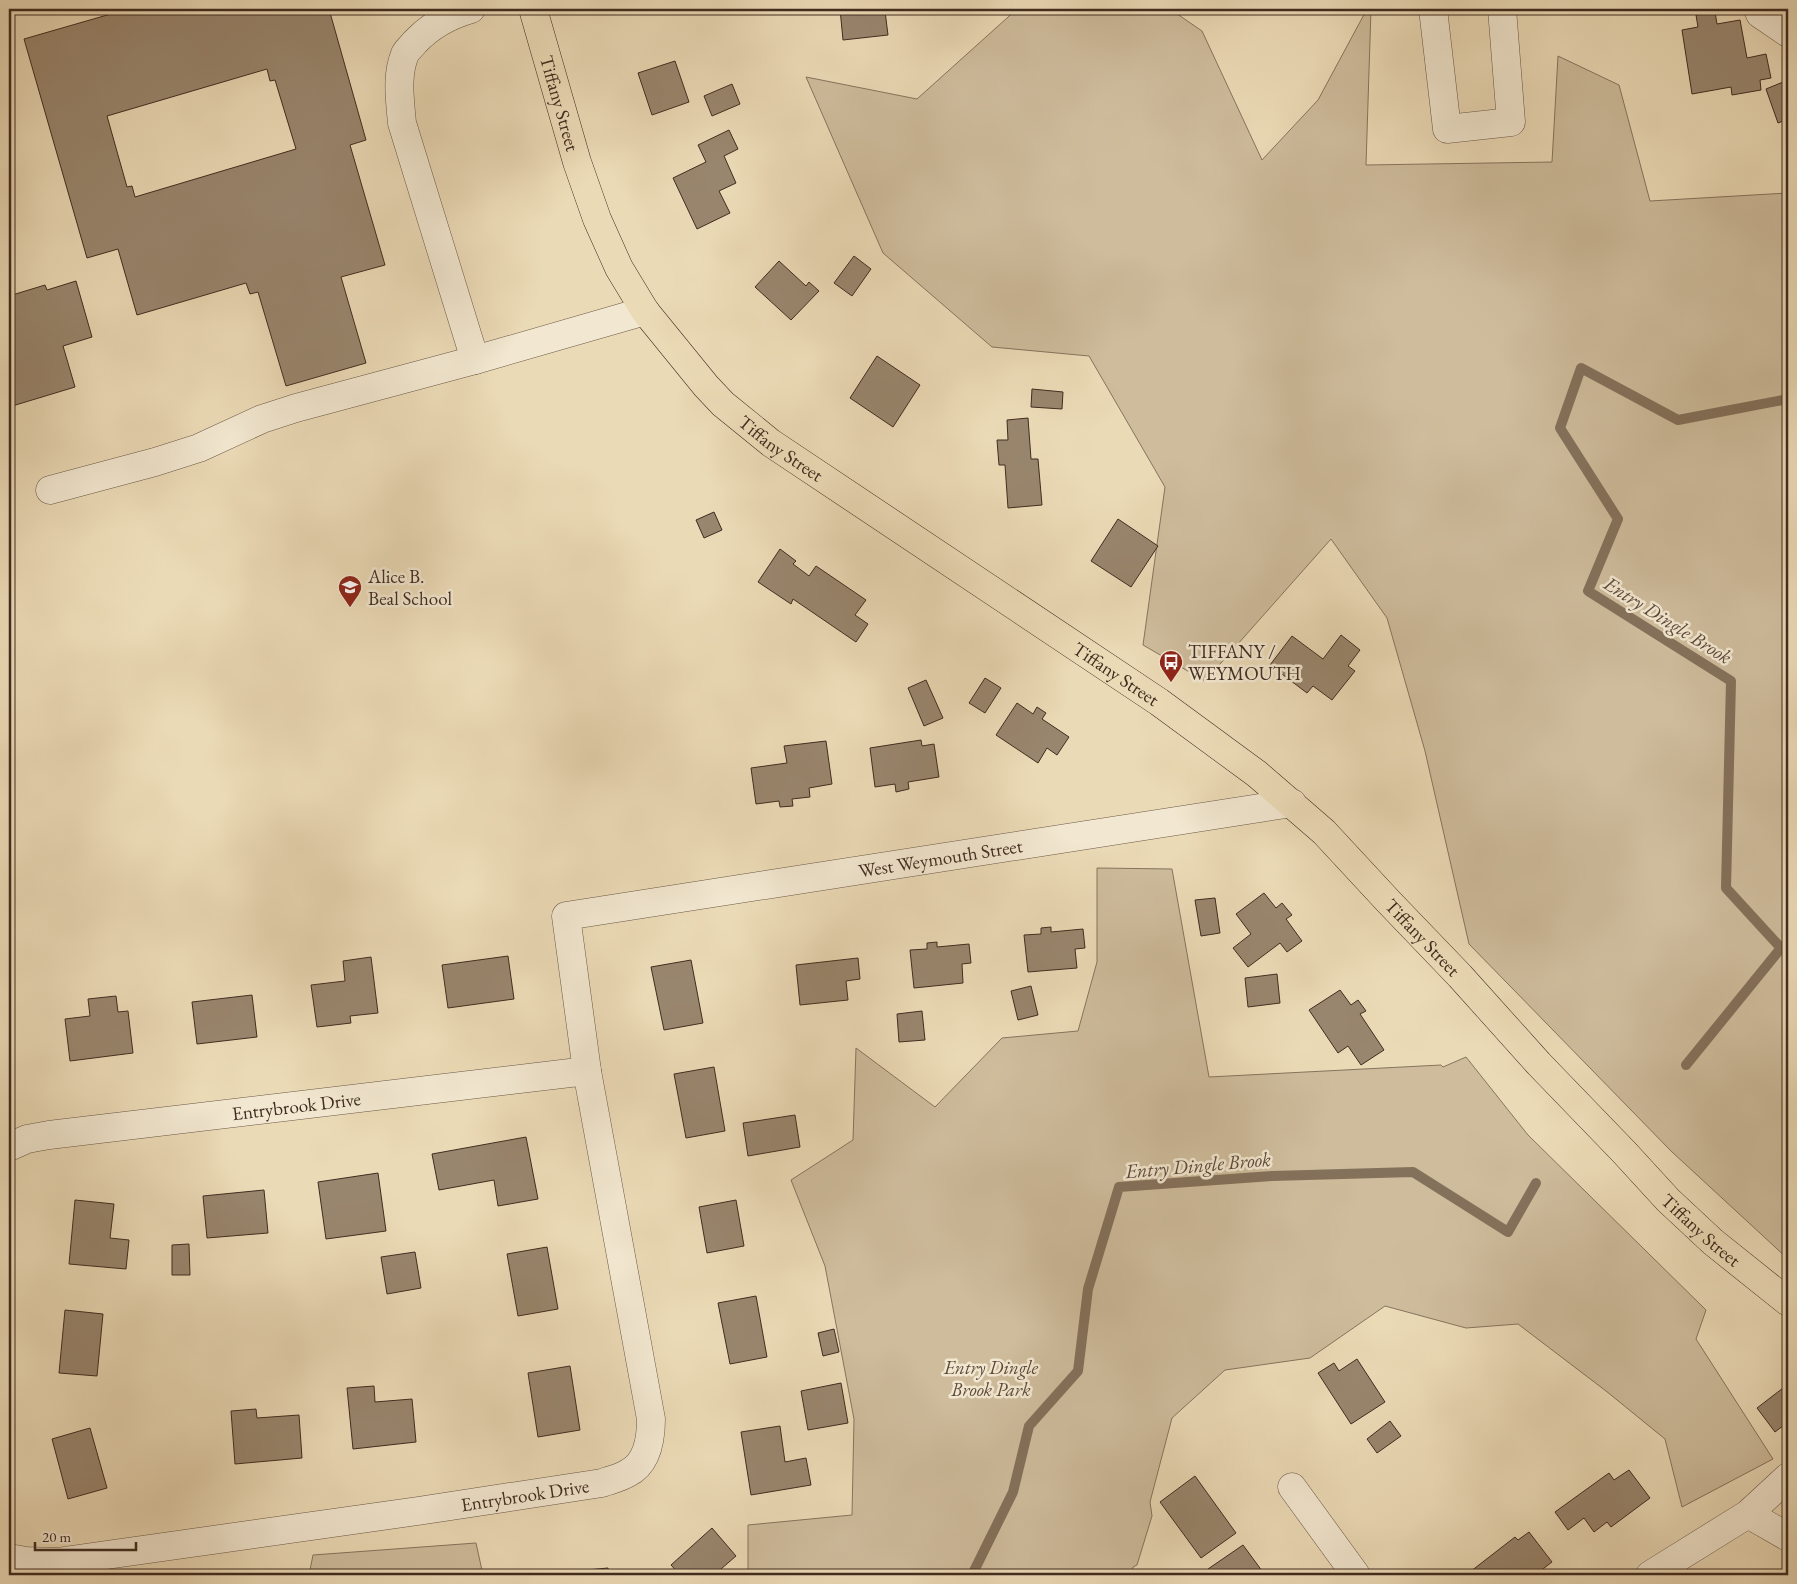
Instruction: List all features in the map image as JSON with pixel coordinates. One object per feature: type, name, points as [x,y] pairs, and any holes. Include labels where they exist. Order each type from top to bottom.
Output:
[{"type":"main road","name":"Tiffany Street","points":[[533,9],[577,162],[597,219],[619,268],[645,311],[723,404],[771,443],[1159,702],[1240,760],[1292,803],[1356,865],[1539,1064],[1680,1212],[1735,1261],[1788,1302]]},
{"type":"street","points":[[471,9],[457,13],[426,30],[406,52],[400,73],[399,95],[402,123],[474,360]]},
{"type":"street","points":[[1433,9],[1447,129],[1511,122],[1502,9]]},
{"type":"street","points":[[1759,11],[1788,34]]},
{"type":"street","points":[[50,490],[200,448],[262,418],[645,311]]},
{"type":"street","name":"West Weymouth Street","points":[[588,912],[1292,803]]},
{"type":"street","name":"Entrybrook Drive","points":[[9,1558],[26,1561],[57,1562],[418,1512],[602,1483],[628,1473],[638,1466],[648,1446],[651,1419],[587,1071],[566,916],[588,912]]},
{"type":"street","name":"Entrybrook Drive","points":[[9,1147],[27,1139],[49,1135],[587,1071]]},
{"type":"street","points":[[1650,1575],[1748,1514],[1788,1477]]},
{"type":"street","points":[[1292,1487],[1356,1575]]},
{"type":"street","points":[[1748,1514],[1788,1537]]},
{"type":"green space","points":[[1017,9],[1170,9],[1202,31],[1262,160],[1318,100],[1367,9],[1371,9],[1366,165],[1552,162],[1558,56],[1619,85],[1650,201],[1788,193],[1788,1125],[1783,1136],[1788,1138],[1788,1259],[1671,1151],[1469,944],[1425,751],[1387,618],[1331,539],[1205,681],[1143,645],[1165,487],[1089,356],[992,347],[883,253],[806,77],[917,99]]},
{"type":"green space","name":"Entry Dingle Brook Park","points":[[1097,868],[1172,869],[1209,1077],[1441,1065],[1443,1067],[1466,1057],[1528,1135],[1706,1310],[1696,1339],[1773,1459],[1682,1507],[1665,1439],[1518,1324],[1466,1328],[1385,1306],[1310,1358],[1225,1370],[1172,1418],[1150,1502],[1152,1516],[1137,1565],[1133,1567],[1131,1575],[738,1575],[748,1572],[748,1525],[852,1515],[854,1419],[825,1266],[791,1180],[853,1140],[856,1048],[935,1107],[1002,1038],[1078,1031],[1097,962]]},
{"type":"green space","points":[[476,1543],[483,1575],[309,1575],[313,1555]]},
{"type":"building","points":[[128,9],[329,9],[366,140],[350,145],[385,265],[341,277],[366,363],[286,386],[258,292],[250,294],[246,283],[137,315],[118,249],[87,258],[24,39]],"holes":[[[267,69],[270,81],[275,80],[296,149],[135,197],[132,186],[127,187],[107,116]]]},
{"type":"building","points":[[840,9],[903,9],[885,11],[888,35],[843,40]]},
{"type":"building","points":[[1715,12],[1717,24],[1740,20],[1747,58],[1766,54],[1771,78],[1760,80],[1761,90],[1732,95],[1731,87],[1692,94],[1682,30],[1698,27],[1696,15]]},
{"type":"building","points":[[675,61],[689,102],[652,115],[638,73]]},
{"type":"building","points":[[1788,80],[1788,119],[1778,123],[1766,89]]},
{"type":"building","points":[[732,84],[740,104],[712,116],[704,96]]},
{"type":"building","points":[[729,130],[738,149],[724,156],[736,183],[719,191],[730,213],[697,229],[673,178],[706,162],[698,145]]},
{"type":"building","points":[[854,256],[871,269],[852,296],[834,283]]},
{"type":"building","points":[[779,261],[806,286],[809,282],[819,291],[791,320],[755,287]]},
{"type":"building","points":[[76,281],[92,337],[63,346],[75,387],[9,407],[9,296],[45,285],[47,290]]},
{"type":"building","points":[[877,356],[920,385],[893,427],[850,398]]},
{"type":"building","points":[[1032,389],[1063,392],[1062,409],[1031,407]]},
{"type":"building","points":[[1028,418],[1031,459],[1038,459],[1042,505],[1008,508],[1005,465],[999,465],[997,440],[1008,440],[1007,420]]},
{"type":"building","points":[[714,512],[722,530],[704,538],[696,520]]},
{"type":"building","points":[[1118,519],[1158,546],[1131,587],[1091,561]]},
{"type":"building","points":[[780,549],[796,561],[793,564],[809,576],[816,566],[866,600],[855,615],[868,624],[856,642],[793,599],[791,604],[758,582]]},
{"type":"building","points":[[1341,635],[1360,650],[1348,666],[1355,671],[1332,700],[1313,686],[1307,693],[1270,665],[1292,636],[1323,659]]},
{"type":"building","points":[[985,678],[1001,688],[985,713],[969,703]]},
{"type":"building","points":[[926,680],[943,718],[924,726],[908,688]]},
{"type":"building","points":[[1017,703],[1033,714],[1037,707],[1046,713],[1042,719],[1069,737],[1057,755],[1047,748],[1038,763],[996,735]]},
{"type":"building","points":[[921,740],[922,746],[934,744],[939,777],[908,782],[909,789],[896,792],[895,784],[875,787],[870,748]]},
{"type":"building","points":[[826,741],[832,784],[809,788],[810,797],[792,799],[793,806],[780,807],[779,801],[756,804],[751,768],[787,763],[784,746]]},
{"type":"building","points":[[1264,893],[1276,908],[1282,903],[1292,915],[1286,919],[1302,941],[1287,952],[1280,943],[1248,967],[1233,948],[1251,934],[1236,914]]},
{"type":"building","points":[[1215,898],[1220,933],[1201,936],[1195,900]]},
{"type":"building","points":[[1051,927],[1051,932],[1083,929],[1085,948],[1075,949],[1077,968],[1028,972],[1024,935],[1041,934],[1041,928]]},
{"type":"building","points":[[937,942],[937,947],[969,944],[971,963],[962,964],[963,983],[914,988],[910,950],[927,949],[927,943]]},
{"type":"building","points":[[508,956],[514,999],[448,1008],[442,965]]},
{"type":"building","points":[[371,957],[378,1013],[350,1016],[351,1023],[317,1027],[311,985],[345,981],[343,961]]},
{"type":"building","points":[[858,958],[860,979],[846,981],[848,1000],[800,1005],[796,965]]},
{"type":"building","points":[[691,960],[703,1023],[664,1030],[651,967]]},
{"type":"building","points":[[1277,974],[1280,1003],[1248,1007],[1245,978]]},
{"type":"building","points":[[1031,986],[1038,1015],[1018,1020],[1011,991]]},
{"type":"building","points":[[1340,990],[1351,1005],[1358,1000],[1366,1011],[1360,1014],[1384,1050],[1361,1065],[1348,1046],[1338,1053],[1309,1010]]},
{"type":"building","points":[[252,995],[257,1037],[197,1044],[192,1002]]},
{"type":"building","points":[[116,996],[118,1012],[128,1011],[133,1053],[70,1061],[65,1019],[90,1016],[88,999]]},
{"type":"building","points":[[922,1011],[925,1040],[899,1042],[897,1014]]},
{"type":"building","points":[[714,1067],[725,1131],[686,1138],[674,1074]]},
{"type":"building","points":[[795,1115],[800,1147],[748,1156],[743,1123]]},
{"type":"building","points":[[526,1137],[538,1199],[498,1206],[494,1180],[439,1190],[432,1154]]},
{"type":"building","points":[[378,1173],[386,1231],[326,1239],[318,1182]]},
{"type":"building","points":[[264,1190],[268,1233],[207,1238],[203,1196]]},
{"type":"building","points":[[75,1200],[114,1204],[110,1238],[129,1240],[126,1269],[69,1264]]},
{"type":"building","points":[[736,1200],[744,1246],[707,1253],[699,1207]]},
{"type":"building","points":[[189,1244],[190,1275],[172,1275],[172,1245]]},
{"type":"building","points":[[547,1247],[558,1309],[518,1316],[507,1254]]},
{"type":"building","points":[[415,1252],[421,1288],[387,1294],[381,1257]]},
{"type":"building","points":[[756,1296],[767,1357],[730,1364],[718,1303]]},
{"type":"building","points":[[65,1310],[103,1314],[97,1376],[59,1373]]},
{"type":"building","points":[[834,1329],[839,1352],[823,1356],[818,1333]]},
{"type":"building","points":[[1357,1359],[1385,1402],[1351,1424],[1318,1373],[1334,1363],[1339,1371]]},
{"type":"building","points":[[570,1366],[580,1430],[538,1437],[528,1373]]},
{"type":"building","points":[[841,1383],[848,1423],[808,1430],[801,1391]]},
{"type":"building","points":[[1787,1385],[1788,1422],[1775,1432],[1757,1408]]},
{"type":"building","points":[[374,1386],[375,1402],[412,1399],[416,1442],[353,1449],[347,1388]]},
{"type":"building","points":[[256,1409],[257,1418],[299,1415],[302,1458],[235,1464],[231,1411]]},
{"type":"building","points":[[1390,1421],[1401,1436],[1377,1453],[1367,1439]]},
{"type":"building","points":[[780,1426],[785,1462],[806,1458],[811,1485],[751,1495],[741,1432]]},
{"type":"building","points":[[90,1428],[107,1488],[68,1499],[52,1439]]},
{"type":"building","points":[[1629,1470],[1650,1498],[1611,1527],[1607,1522],[1594,1532],[1584,1518],[1568,1530],[1555,1512],[1609,1473],[1614,1480]]},
{"type":"building","points":[[1195,1476],[1236,1533],[1201,1558],[1160,1502]]},
{"type":"building","points":[[712,1528],[736,1556],[714,1575],[680,1575],[671,1565]]},
{"type":"building","points":[[1529,1532],[1552,1562],[1535,1575],[1466,1575],[1515,1537],[1518,1540]]},
{"type":"building","points":[[1243,1545],[1265,1575],[1212,1575],[1208,1569]]},
{"type":"building","points":[[608,1568],[609,1575],[545,1575],[545,1574]]},
{"type":"waterway","name":"Entry Dingle Brook","points":[[1686,1065],[1781,948],[1726,888],[1731,681],[1588,591],[1618,519],[1560,428],[1581,368],[1678,420],[1788,399]]},
{"type":"waterway","name":"Entry Dingle Brook","points":[[972,1575],[1013,1492],[1029,1426],[1078,1371],[1088,1289],[1119,1187],[1272,1176],[1413,1172],[1508,1232],[1536,1183]]},
{"type":"place","name":"Alice B. Beal School","points":[[350,608]]},
{"type":"place","name":"TIFFANY / WEYMOUTH","points":[[1171,683]]}]
